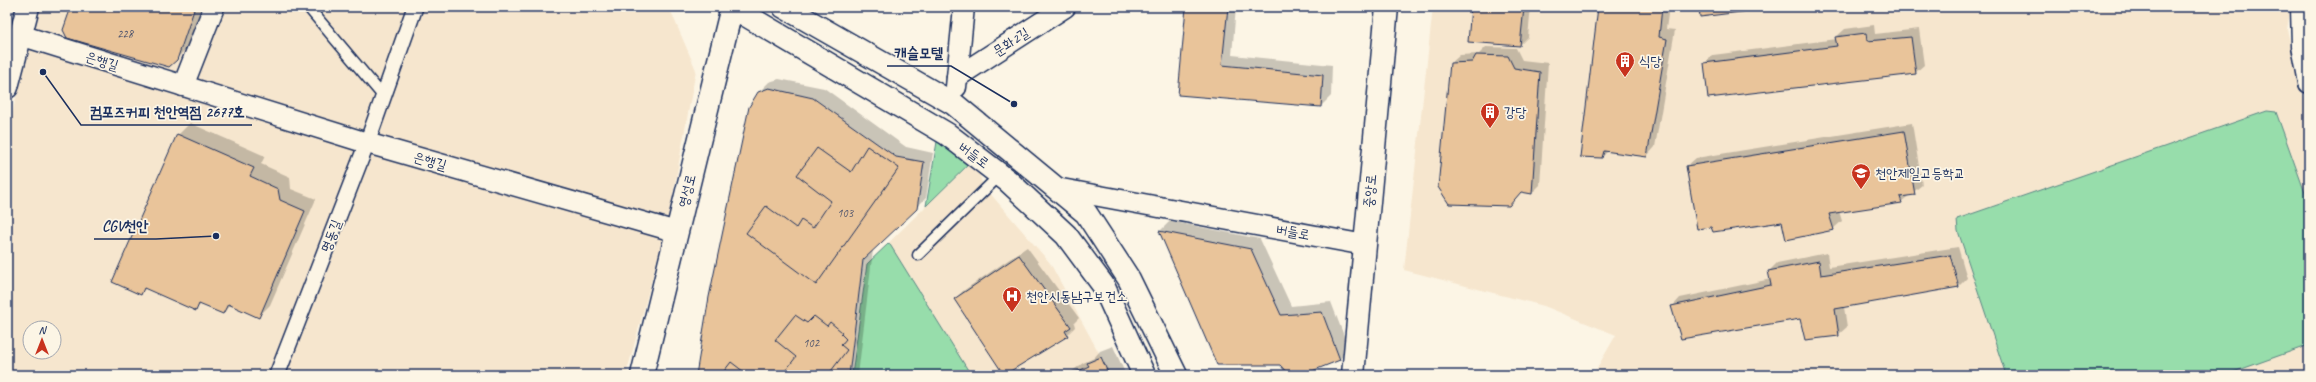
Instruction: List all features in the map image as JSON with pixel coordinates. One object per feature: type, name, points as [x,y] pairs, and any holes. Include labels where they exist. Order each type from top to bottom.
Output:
[{"type":"street","points":[[7,87],[28,7]]},
{"type":"street","points":[[183,86],[214,7]]},
{"type":"street","name":"명동길","points":[[277,375],[367,143],[414,7]]},
{"type":"street","name":"버들로","points":[[732,7],[947,134],[1000,175],[1066,235],[1102,285],[1144,375]]},
{"type":"street","name":"영성로","points":[[642,375],[732,7]]},
{"type":"street","name":"버들로","points":[[784,7],[954,104],[1086,213],[1125,273],[1176,375]]},
{"type":"street","points":[[954,104],[964,7]]},
{"type":"street","name":"문화2길","points":[[956,77],[1065,7]]},
{"type":"street","name":"중앙로","points":[[1353,375],[1387,7]]},
{"type":"street","points":[[2301,7],[2302,46],[2309,83]]},
{"type":"street","name":"은행길","points":[[20,35],[367,143],[677,232]]},
{"type":"street","name":"버들로","points":[[1056,188],[1365,245]]},
{"type":"lane","points":[[308,7],[383,96]]},
{"type":"lane","points":[[918,254],[1000,175]]},
{"type":"shaded area","points":[[40,7],[669,7],[696,70],[669,216],[626,375],[7,375],[7,132]]},
{"type":"shaded area","name":"천안제일고등학교","points":[[1433,7],[2291,7],[2287,29],[2301,90],[2309,110],[2309,375],[1593,375],[1616,335],[1544,306],[1404,270]]},
{"type":"shaded area","points":[[976,157],[982,184],[1050,263],[1111,375],[854,375],[867,264]]},
{"type":"green space","points":[[2267,111],[2276,112],[2309,204],[2309,345],[2225,375],[2006,375],[1958,231],[1957,219]]},
{"type":"green space","points":[[939,130],[976,157],[926,206]]},
{"type":"green space","points":[[889,243],[971,375],[852,375],[867,264]]},
{"type":"building","points":[[71,7],[195,7],[177,60],[169,67],[67,38],[63,30]]},
{"type":"building","points":[[1186,7],[1228,7],[1222,65],[1323,75],[1321,107],[1178,95]]},
{"type":"building","points":[[1471,7],[1524,7],[1520,46],[1468,42]]},
{"type":"building","name":"식당","points":[[1598,7],[1662,7],[1659,37],[1667,39],[1647,157],[1604,151],[1602,158],[1580,157]]},
{"type":"building","points":[[1699,7],[1782,7],[1700,17]]},
{"type":"building","points":[[1866,33],[1867,41],[1911,37],[1916,74],[1708,98],[1704,63],[1837,46],[1835,37]]},
{"type":"building","name":"강당","points":[[1476,55],[1508,56],[1514,68],[1540,72],[1532,194],[1521,192],[1509,206],[1449,204],[1438,187],[1450,63],[1472,62]]},
{"type":"building","points":[[769,88],[813,98],[896,157],[924,162],[917,209],[863,260],[849,375],[696,375],[709,297],[749,107],[758,92]]},
{"type":"building","points":[[1904,131],[1915,195],[1900,197],[1902,203],[1829,214],[1834,230],[1786,240],[1782,222],[1713,232],[1711,227],[1697,229],[1686,166]]},
{"type":"building","points":[[177,134],[254,168],[250,176],[278,189],[280,200],[305,211],[259,318],[228,304],[223,314],[199,304],[196,311],[144,288],[141,295],[112,282]]},
{"type":"building","points":[[867,146],[899,168],[816,285],[746,233],[766,206],[796,228],[801,220],[813,228],[831,201],[797,175],[817,148],[851,172]]},
{"type":"building","points":[[1159,231],[1251,249],[1281,315],[1322,312],[1340,360],[1302,375],[1289,375],[1280,365],[1217,365]]},
{"type":"building","name":"천안시동남구보건소","points":[[1019,255],[1071,327],[1065,331],[1068,336],[1004,375],[954,299]]},
{"type":"building","points":[[1950,255],[1959,287],[1835,309],[1839,336],[1805,340],[1800,319],[1681,339],[1671,306],[1771,285],[1768,271],[1819,261],[1821,275]]},
{"type":"building","points":[[795,315],[807,323],[814,316],[827,326],[830,322],[842,332],[841,334],[846,339],[841,345],[847,350],[828,375],[782,375],[796,357],[775,340]]},
{"type":"building","points":[[1101,357],[1109,375],[1070,375],[1089,366],[1087,363]]},
{"type":"building","points":[[731,362],[748,375],[721,375]]},
{"type":"place","name":"컴포즈커피 천안역점 2677호","points":[[43,72]]},
{"type":"place","name":"식당","points":[[1625,78]]},
{"type":"place","name":"캐슬모텔","points":[[1014,104]]},
{"type":"place","name":"강당","points":[[1490,129]]},
{"type":"place","name":"천안제일고등학교","points":[[1861,190]]},
{"type":"place","name":"CGV천안","points":[[216,236]]},
{"type":"place","name":"천안시동남구보건소","points":[[1012,313]]}]
